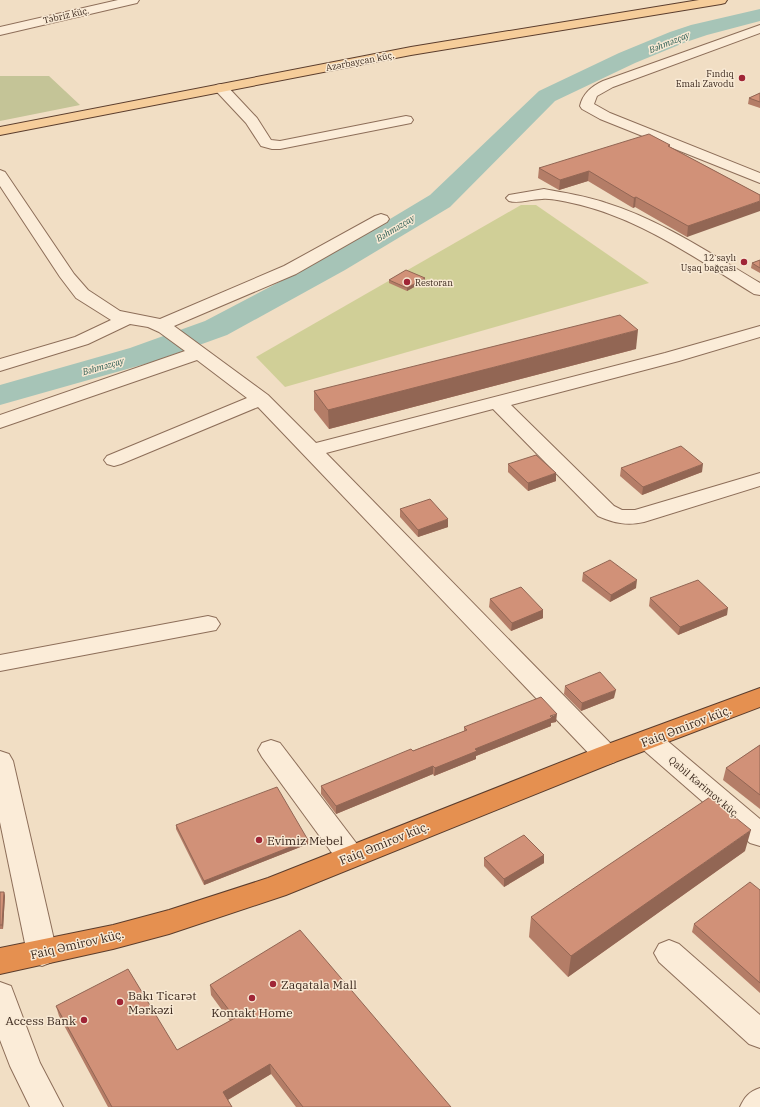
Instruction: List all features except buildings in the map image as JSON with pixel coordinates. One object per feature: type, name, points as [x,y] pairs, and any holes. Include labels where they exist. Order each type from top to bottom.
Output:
[{"type":"highway","name":"Faiq Əmirov küç.","points":[[0,961],[113,937],[169,922],[276,887],[350,856],[606,755],[760,697]]},
{"type":"main road","name":"Azərbaycan küç.","points":[[0,131],[412,51],[721,0]]},
{"type":"street","name":"Təbriz küç.","points":[[0,30],[133,0]]},
{"type":"street","points":[[760,29],[612,82],[599,88],[591,94],[588,99],[587,106],[605,116],[760,178]]},
{"type":"street","points":[[221,88],[252,121],[266,143],[272,145],[280,145],[406,120]]},
{"type":"street","points":[[0,176],[68,277],[82,294],[114,315],[162,327],[261,399],[313,450],[606,755]]},
{"type":"street","points":[[514,198],[543,194],[584,201],[618,213],[665,235],[760,290]]},
{"type":"street","points":[[162,327],[290,270],[381,219]]},
{"type":"street","points":[[0,365],[90,337],[112,328],[127,318]]},
{"type":"street","points":[[313,450],[672,357],[760,331]]},
{"type":"street","points":[[0,422],[195,351]]},
{"type":"street","points":[[114,460],[261,399]]},
{"type":"street","points":[[497,402],[606,511],[619,517],[636,517],[760,479]]},
{"type":"street","points":[[0,663],[208,624]]},
{"type":"street","name":"Qabil Kərimov küç.","points":[[649,740],[760,835]]},
{"type":"street","points":[[271,750],[350,856]]},
{"type":"street","points":[[0,761],[42,953]]},
{"type":"street","points":[[669,953],[760,1034]]},
{"type":"street","points":[[0,995],[17,1046],[37,1091],[47,1107]]},
{"type":"street","points":[[756,1107],[760,1103]]},
{"type":"shaded area","points":[[521,205],[536,205],[649,283],[285,387],[256,357]]},
{"type":"green space","points":[[0,76],[49,76],[80,105],[0,121]]},
{"type":"waterway","name":"Bəhməzçay","points":[[0,395],[141,355],[216,328],[335,264],[440,201],[547,96],[627,58],[678,37],[699,30],[760,15]]},
{"type":"place","name":"Fındıq Emalı Zavodu","points":[[742,78]]},
{"type":"place","name":"12 saylı Uşaq bağçası","points":[[744,262]]},
{"type":"place","name":"Restoran","points":[[407,282]]},
{"type":"place","name":"Evimiz Mebel","points":[[259,840]]},
{"type":"place","name":"Zaqatala Mall","points":[[273,984]]},
{"type":"place","name":"Kontakt Home","points":[[252,998]]},
{"type":"place","name":"Bakı Ticarət Mərkəzi","points":[[120,1002]]},
{"type":"place","name":"Access Bank","points":[[84,1020]]}]
